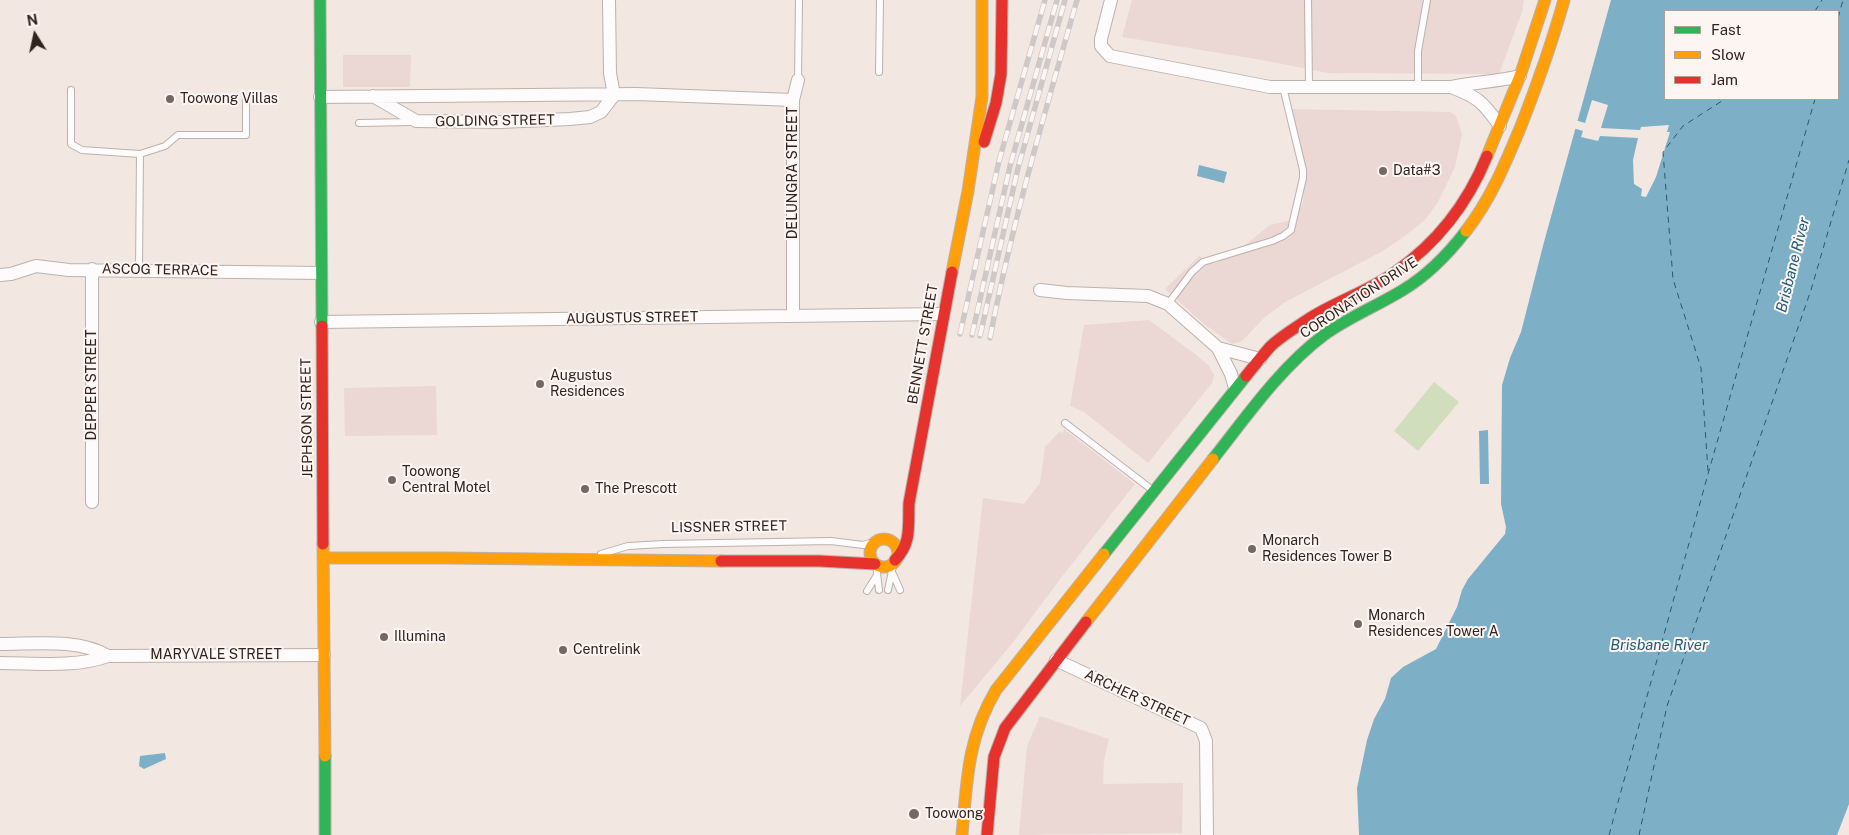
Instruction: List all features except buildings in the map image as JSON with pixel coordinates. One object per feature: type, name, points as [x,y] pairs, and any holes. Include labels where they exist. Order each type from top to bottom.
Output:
[{"type":"main road","name":"JEPHSON STREET","points":[[320,0],[320,273],[325,835]]},
{"type":"main road","name":"BENNETT STREET","points":[[895,561],[903,552],[908,540],[909,504],[943,314],[968,190],[982,97],[982,0]]},
{"type":"main road","name":"BENNETT STREET","points":[[968,190],[992,118],[1000,81],[1002,66],[1002,0]]},
{"type":"main road","name":"CORONATION DRIVE","points":[[962,835],[970,755],[976,728],[984,707],[1032,643],[1260,359],[1289,332],[1308,319],[1393,274],[1416,257],[1450,222],[1473,188],[1500,126],[1520,76],[1545,0]]},
{"type":"main road","name":"CORONATION DRIVE","points":[[987,835],[992,767],[998,744],[1005,728],[1056,660],[1288,366],[1312,344],[1334,328],[1392,297],[1419,279],[1444,258],[1462,238],[1491,194],[1511,152],[1545,62],[1564,0]]},
{"type":"main road","name":"BENNETT STREET","points":[[877,542],[889,536],[896,528],[909,504]]},
{"type":"main road","points":[[890,541],[895,546],[897,553],[895,561],[887,566],[876,567],[870,556],[877,542],[890,541]]},
{"type":"main road","name":"LISSNER STREET","points":[[830,560],[850,555],[877,542]]},
{"type":"main road","name":"LISSNER STREET","points":[[323,558],[688,561],[830,560],[876,567]]},
{"type":"street","points":[[609,0],[610,73],[614,95]]},
{"type":"street","points":[[1111,0],[1101,39],[1101,46],[1110,56],[1258,86],[1451,87],[1520,76]]},
{"type":"street","name":"DELUNGRA STREET","points":[[794,316],[793,100],[798,80]]},
{"type":"street","points":[[1451,87],[1472,95],[1484,104],[1500,126]]},
{"type":"street","name":"GOLDING STREET","points":[[320,97],[636,94],[793,100]]},
{"type":"street","name":"GOLDING STREET","points":[[373,96],[413,121],[500,122],[577,119],[598,114],[614,95]]},
{"type":"street","name":"ASCOG TERRACE","points":[[0,275],[36,266],[69,270],[320,273]]},
{"type":"street","name":"DEPPER STREET","points":[[92,269],[92,502]]},
{"type":"street","points":[[1040,290],[1148,296],[1168,304],[1218,348],[1236,388]]},
{"type":"street","name":"AUGUSTUS STREET","points":[[321,322],[943,314]]},
{"type":"street","points":[[1218,348],[1260,359]]},
{"type":"street","name":"MARYVALE STREET","points":[[0,644],[77,645],[95,648],[108,656]]},
{"type":"street","name":"MARYVALE STREET","points":[[0,663],[77,663],[108,656],[324,655]]},
{"type":"street","name":"ARCHER STREET","points":[[1056,660],[1201,728],[1206,741],[1207,835]]},
{"type":"lane","name":"DELUNGRA STREET","points":[[798,80],[799,0]]},
{"type":"lane","points":[[879,72],[880,0]]},
{"type":"lane","points":[[1308,0],[1308,87]]},
{"type":"lane","points":[[1418,87],[1418,51],[1427,0]]},
{"type":"lane","points":[[1168,304],[1192,272],[1203,262],[1272,241],[1291,230],[1302,187],[1303,170],[1283,87]]},
{"type":"lane","points":[[70,90],[71,144],[82,150],[140,154],[165,146],[178,135],[246,135],[246,98]]},
{"type":"lane","points":[[359,123],[419,122]]},
{"type":"lane","points":[[139,270],[140,154]]},
{"type":"lane","points":[[1065,423],[1154,492]]},
{"type":"lane","name":"LISSNER STREET","points":[[583,559],[624,546],[636,545],[831,541],[863,546],[877,542]]},
{"type":"lane","points":[[888,590],[895,561]]},
{"type":"lane","points":[[876,567],[879,590]]},
{"type":"lane","points":[[867,591],[873,583],[876,567]]},
{"type":"lane","points":[[893,574],[900,590]]},
{"type":"shaded area","points":[[1132,0],[1524,0],[1522,12],[1499,74],[1328,73],[1122,37]]},
{"type":"shaded area","points":[[343,55],[411,55],[410,87],[343,87]]},
{"type":"shaded area","points":[[1285,109],[1450,112],[1456,116],[1462,134],[1455,167],[1438,202],[1424,221],[1381,252],[1285,302],[1264,318],[1242,341],[1232,344],[1204,324],[1165,289],[1199,256],[1215,264],[1240,249],[1270,225],[1292,220],[1303,203],[1304,182]]},
{"type":"shaded area","points":[[1149,320],[1195,354],[1209,366],[1214,375],[1212,383],[1148,463],[1084,412],[1070,406],[1084,325]]},
{"type":"shaded area","points":[[436,386],[437,435],[345,436],[344,388]]},
{"type":"shaded area","points":[[1064,429],[1135,484],[1014,641],[960,706],[983,498],[1024,504],[1040,483],[1045,447],[1059,432],[1063,433]]},
{"type":"shaded area","points":[[1040,716],[1109,739],[1104,760],[1103,784],[1183,783],[1182,833],[1019,835],[1027,746]]},
{"type":"green space","points":[[1434,382],[1459,402],[1418,451],[1394,431]]},
{"type":"water","name":"Brisbane River","points":[[1611,0],[1849,0],[1849,804],[1837,835],[1359,835],[1357,788],[1367,740],[1374,719],[1385,699],[1391,678],[1403,667],[1436,649],[1457,607],[1462,590],[1468,579],[1505,534],[1506,527],[1501,504],[1502,385],[1510,358],[1521,332]]},
{"type":"water","points":[[1199,165],[1227,172],[1224,183],[1197,176]]},
{"type":"water","points":[[1488,430],[1489,484],[1480,484],[1479,431]]},
{"type":"water","points":[[165,753],[166,759],[144,769],[139,766],[140,756]]},
{"type":"pier","points":[[1592,100],[1608,105],[1601,128],[1640,130],[1641,127],[1669,125],[1667,132],[1670,132],[1656,177],[1646,197],[1641,196],[1642,189],[1634,184],[1633,160],[1638,138],[1600,136],[1598,141],[1581,137],[1583,131],[1573,128],[1575,120],[1585,123]]},
{"type":"ferry route","points":[[1816,10],[1822,0]]},
{"type":"ferry route","points":[[1839,14],[1843,0]]},
{"type":"ferry route","points":[[1708,471],[1701,368],[1673,279],[1663,152],[1683,126],[1723,100]]},
{"type":"ferry route","points":[[1609,835],[1708,474],[1815,100]]},
{"type":"ferry route","points":[[1639,835],[1667,706],[1811,290],[1849,160]]},
{"type":"railway","points":[[960,334],[999,161],[1045,0]]},
{"type":"railway","points":[[972,335],[1010,166],[1057,0]]},
{"type":"railway","points":[[980,336],[1018,168],[1065,0]]},
{"type":"railway","points":[[990,338],[1008,252],[1077,0]]},
{"type":"traffic: fast","points":[[320,0],[322,326]]},
{"type":"traffic: fast","points":[[1213,459],[1265,393],[1308,348],[1324,335],[1353,317],[1393,296],[1421,278],[1466,231]]},
{"type":"traffic: fast","points":[[1104,554],[1246,376]]},
{"type":"traffic: fast","points":[[325,756],[325,835]]},
{"type":"traffic: slow","points":[[952,272],[968,191],[982,97],[982,0]]},
{"type":"traffic: slow","points":[[1487,156],[1520,76],[1545,0]]},
{"type":"traffic: slow","points":[[1466,231],[1483,206],[1504,167],[1544,64],[1564,0]]},
{"type":"traffic: slow","points":[[1086,622],[1213,459]]},
{"type":"traffic: slow","points":[[884,539],[894,543],[898,553],[894,563],[884,567],[874,563],[870,553],[874,543],[884,539]]},
{"type":"traffic: slow","points":[[323,544],[325,756]]},
{"type":"traffic: slow","points":[[962,835],[970,761],[986,708],[996,690],[1104,554]]},
{"type":"traffic: slow","points":[[323,558],[721,561]]},
{"type":"traffic: jam","points":[[984,142],[996,103],[1001,74],[1002,0]]},
{"type":"traffic: jam","points":[[1246,376],[1270,347],[1283,336],[1317,314],[1384,280],[1424,249],[1437,236],[1460,206],[1487,156]]},
{"type":"traffic: jam","points":[[895,560],[907,540],[909,503],[952,272]]},
{"type":"traffic: jam","points":[[322,326],[323,544]]},
{"type":"traffic: jam","points":[[721,561],[819,561],[875,564]]},
{"type":"traffic: jam","points":[[987,835],[994,757],[1005,728],[1086,622]]},
{"type":"place","name":"Toowong Villas","points":[[170,99]]},
{"type":"place","name":"Data#3","points":[[1383,171]]},
{"type":"place","name":"Augustus Residences","points":[[540,384]]},
{"type":"place","name":"Toowong Central Motel","points":[[392,480]]},
{"type":"place","name":"The Prescott","points":[[585,489]]},
{"type":"place","name":"Monarch Residences Tower B","points":[[1252,549]]},
{"type":"place","name":"Monarch Residences Tower A","points":[[1358,624]]},
{"type":"place","name":"Illumina","points":[[384,637]]},
{"type":"place","name":"Centrelink","points":[[563,650]]},
{"type":"place","name":"Toowong","points":[[914,814]]}]
